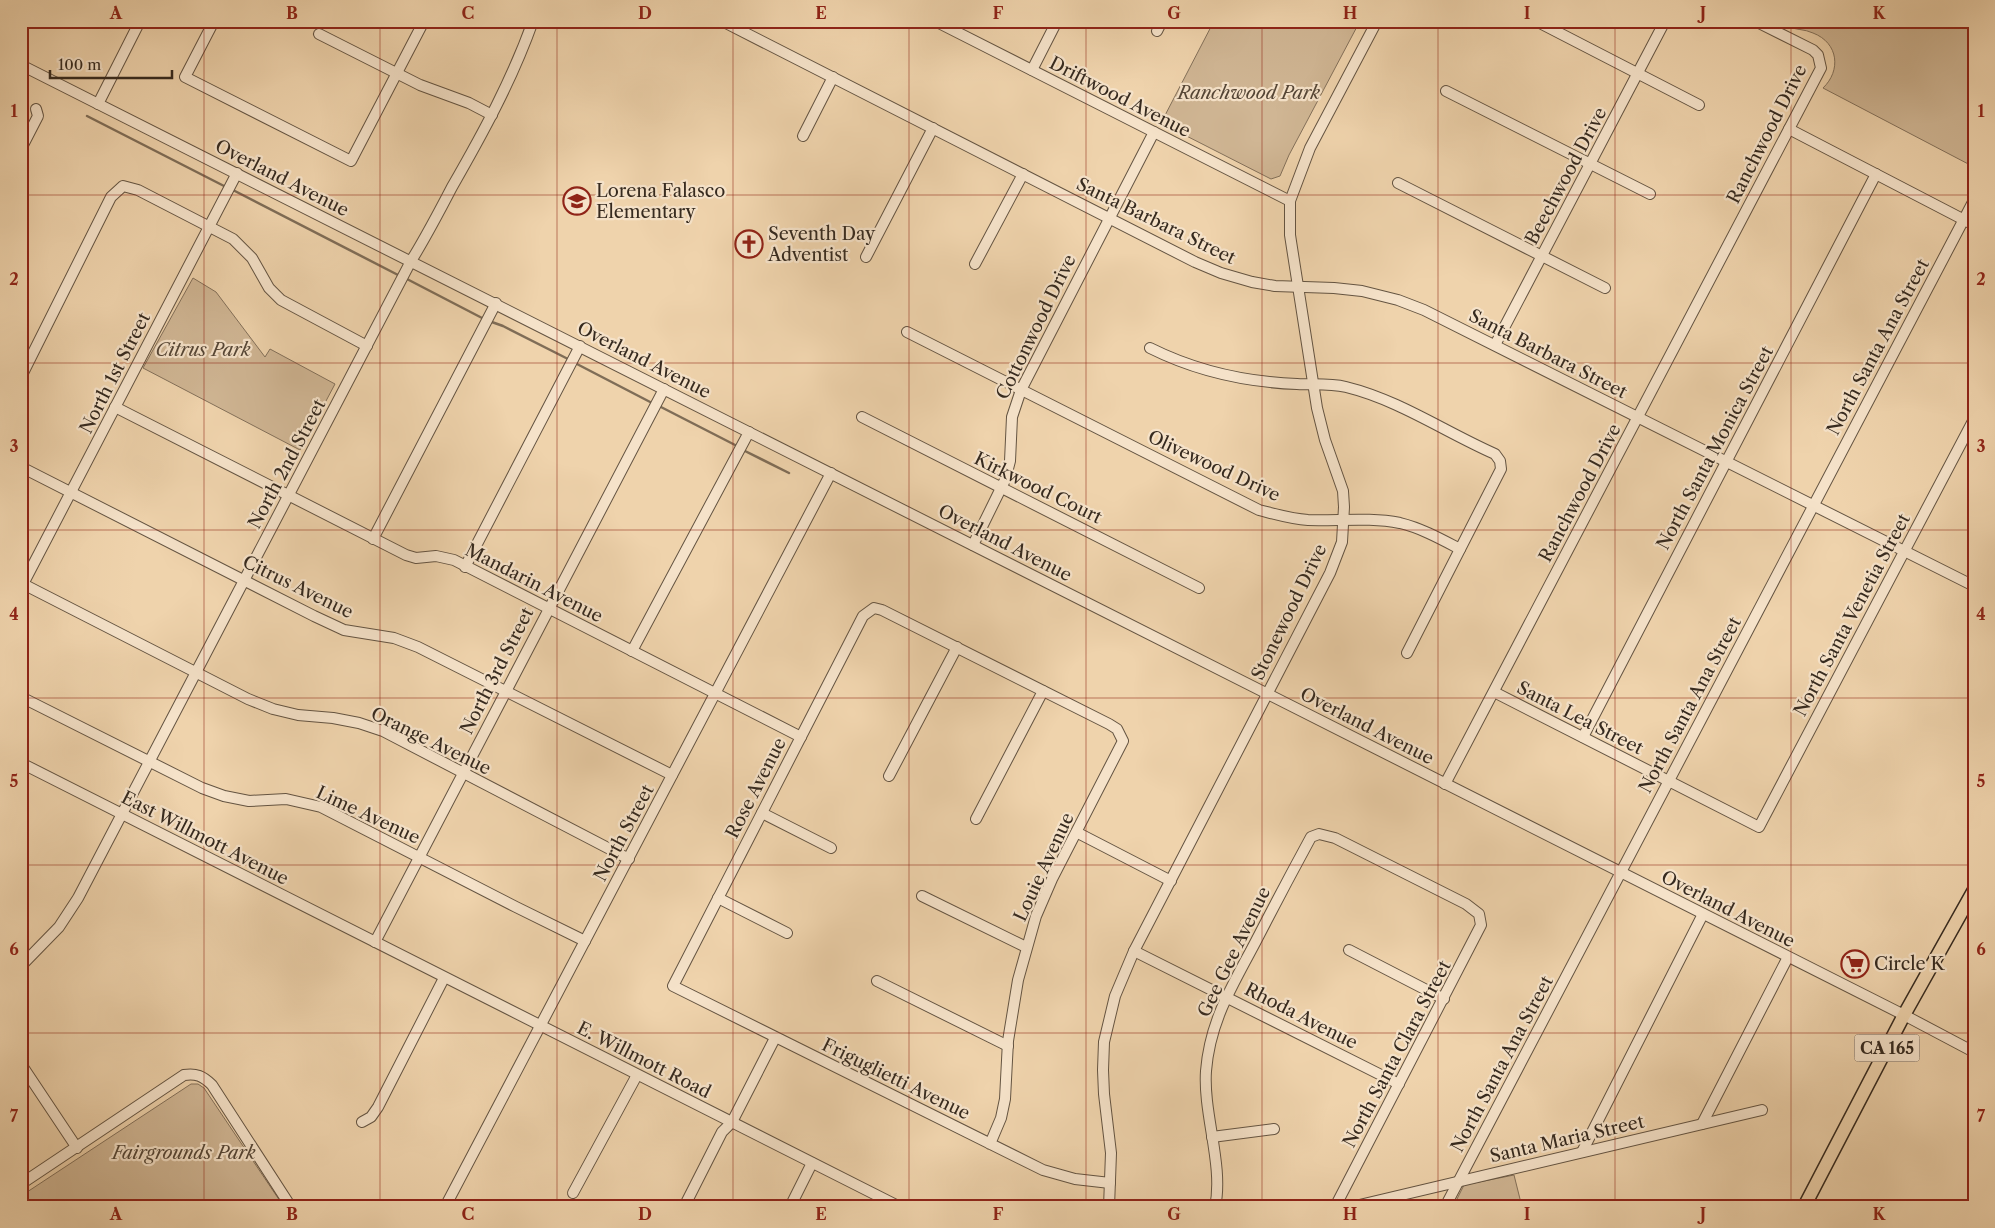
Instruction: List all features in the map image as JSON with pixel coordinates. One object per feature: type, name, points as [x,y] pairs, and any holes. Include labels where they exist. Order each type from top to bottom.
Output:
[{"type":"main road","name":"CA 165","points":[[1804,1207],[1904,1015],[1974,890]]},
{"type":"street","points":[[98,104],[140,21]]},
{"type":"street","points":[[214,21],[185,77],[351,161],[424,21]]},
{"type":"street","name":"North 2nd Street","points":[[21,966],[41,948],[69,913],[78,898],[411,261],[492,115],[517,65],[533,21]]},
{"type":"street","name":"Santa Barbara Street","points":[[722,21],[1195,262],[1221,273],[1268,285],[1352,289],[1398,300],[1450,322],[1903,552],[1974,586]]},
{"type":"street","name":"Driftwood Avenue","points":[[935,21],[951,25],[1032,70],[1290,201]]},
{"type":"street","points":[[1032,70],[1058,21]]},
{"type":"street","points":[[1157,31],[1162,21]]},
{"type":"street","name":"Stonewood Drive","points":[[1109,1207],[1110,1133],[1102,1070],[1104,1042],[1115,996],[1134,951],[1335,563],[1342,542],[1345,519],[1342,491],[1325,440],[1314,384],[1290,235],[1290,201],[1310,148],[1377,21]]},
{"type":"street","points":[[1536,21],[1699,105]]},
{"type":"street","name":"Beechwood Drive","points":[[1495,345],[1665,21]]},
{"type":"street","name":"Ranchwood Drive","points":[[1445,784],[1821,68],[1818,55],[1813,50],[1754,21]]},
{"type":"street","points":[[319,34],[420,85],[469,103],[492,115]]},
{"type":"street","name":"Overland Avenue","points":[[21,65],[496,303],[1974,1052]]},
{"type":"street","points":[[803,136],[832,77]]},
{"type":"street","points":[[1446,92],[1650,194]]},
{"type":"street","points":[[21,149],[38,116],[36,109]]},
{"type":"street","points":[[866,257],[933,128]]},
{"type":"street","points":[[1789,129],[1974,225]]},
{"type":"street","name":"Cottonwood Drive","points":[[973,545],[1002,488],[1010,461],[1014,406],[1021,390],[1154,132]]},
{"type":"street","name":"North 1st Street","points":[[22,586],[237,173]]},
{"type":"street","points":[[975,264],[1023,174]]},
{"type":"street","name":"North Santa Monica Street","points":[[1582,737],[1876,174]]},
{"type":"street","points":[[1398,183],[1605,288]]},
{"type":"street","points":[[21,377],[111,198],[123,186],[138,190],[233,239],[247,251],[258,266],[269,288],[281,300],[367,346]]},
{"type":"street","name":"North Santa Ana Street","points":[[1445,1207],[1974,200]]},
{"type":"street","points":[[373,539],[496,303]]},
{"type":"street","name":"Olivewood Drive","points":[[907,332],[1259,510],[1306,520],[1345,519],[1400,523],[1431,534],[1460,550]]},
{"type":"street","points":[[465,567],[580,346]]},
{"type":"street","points":[[1150,348],[1198,368],[1231,377],[1298,385],[1314,384],[1347,387],[1386,400],[1495,454],[1500,461],[1501,469],[1407,653]]},
{"type":"street","name":"North 3rd Street","points":[[375,942],[664,389]]},
{"type":"street","name":"Mandarin Avenue","points":[[115,407],[406,556],[416,558],[436,556],[454,560],[801,737]]},
{"type":"street","name":"Kirkwood Court","points":[[862,417],[1199,588]]},
{"type":"street","name":"North Santa Venetia Street","points":[[1759,827],[1974,419]]},
{"type":"street","points":[[632,651],[749,432]]},
{"type":"street","name":"Citrus Avenue","points":[[21,467],[344,630],[394,638],[410,644],[672,775]]},
{"type":"street","name":"North Street","points":[[446,1207],[831,473]]},
{"type":"street","name":"Orange Avenue","points":[[22,586],[197,671],[248,699],[273,709],[298,715],[333,718],[359,723],[383,731],[462,774],[629,859]]},
{"type":"street","name":"Rose Avenue","points":[[673,986],[863,616],[874,608],[882,610],[957,647]]},
{"type":"street","points":[[889,776],[957,647],[1043,691],[976,819]]},
{"type":"street","name":"Louie Avenue","points":[[990,1144],[1001,1118],[1005,1099],[1008,1046],[1018,980],[1026,947],[1042,901],[1123,741],[1117,729],[1043,691]]},
{"type":"street","name":"Santa Lea Street","points":[[1494,692],[1759,827]]},
{"type":"street","name":"Lime Avenue","points":[[21,697],[202,788],[224,796],[249,801],[286,799],[321,807],[585,941]]},
{"type":"street","name":"East Willmott Avenue","points":[[21,763],[375,942]]},
{"type":"street","points":[[762,812],[831,848]]},
{"type":"street","points":[[1078,833],[1171,882]]},
{"type":"street","name":"Gee Gee Avenue","points":[[1215,1207],[1217,1186],[1206,1099],[1209,1044],[1226,997],[1310,837],[1319,834],[1335,838],[1466,904],[1479,914]]},
{"type":"street","points":[[922,896],[1026,947]]},
{"type":"street","points":[[718,898],[787,933]]},
{"type":"street","name":"North Santa Clara Street","points":[[1335,1207],[1478,932],[1481,925],[1479,914]]},
{"type":"street","points":[[1582,1152],[1703,914]]},
{"type":"street","name":"E. Willmott Road","points":[[375,942],[900,1207]]},
{"type":"street","points":[[1349,950],[1444,999]]},
{"type":"street","name":"Rhoda Avenue","points":[[1134,951],[1399,1084]]},
{"type":"street","points":[[1702,1124],[1788,957]]},
{"type":"street","points":[[362,1122],[371,1117],[378,1107],[444,978]]},
{"type":"street","points":[[877,981],[1008,1046]]},
{"type":"street","name":"Friguglietti Avenue","points":[[673,986],[1050,1173],[1075,1179],[1110,1183]]},
{"type":"street","points":[[684,1207],[722,1132],[732,1122],[775,1038]]},
{"type":"street","points":[[21,1064],[77,1148]]},
{"type":"street","points":[[21,1184],[184,1075],[192,1074],[200,1076],[212,1086],[291,1207]]},
{"type":"street","points":[[573,1193],[637,1075]]},
{"type":"street","name":"Santa Maria Street","points":[[1351,1207],[1762,1110]]},
{"type":"street","points":[[1212,1137],[1274,1129]]},
{"type":"street","points":[[790,1207],[812,1163]]},
{"type":"green space","name":"Ranchwood Park","points":[[1214,21],[1360,21],[1289,155],[1280,176],[1271,179],[1161,123]]},
{"type":"green space","points":[[1789,21],[1974,21],[1974,167],[1823,88],[1833,74],[1835,66],[1832,50],[1828,43],[1813,33],[1786,26]]},
{"type":"green space","name":"Citrus Park","points":[[193,278],[216,292],[265,357],[270,349],[335,384],[300,450],[143,368]]},
{"type":"green space","name":"Fairgrounds Park","points":[[191,1084],[198,1084],[204,1088],[284,1207],[21,1207],[21,1196]]},
{"type":"green space","points":[[1514,1175],[1522,1207],[1453,1207],[1464,1185]]},
{"type":"waterway","points":[[87,116],[226,187]]},
{"type":"waterway","points":[[231,189],[400,276]]},
{"type":"waterway","points":[[405,278],[484,319]]},
{"type":"waterway","points":[[489,321],[503,326],[570,360]]},
{"type":"waterway","points":[[575,363],[654,404]]},
{"type":"waterway","points":[[659,406],[739,447]]},
{"type":"waterway","points":[[743,450],[789,473]]},
{"type":"place","name":"Lorena Falasco Elementary","points":[[577,201]]},
{"type":"place","name":"Seventh Day Adventist","points":[[749,244]]},
{"type":"place","name":"Circle K","points":[[1855,964]]}]
